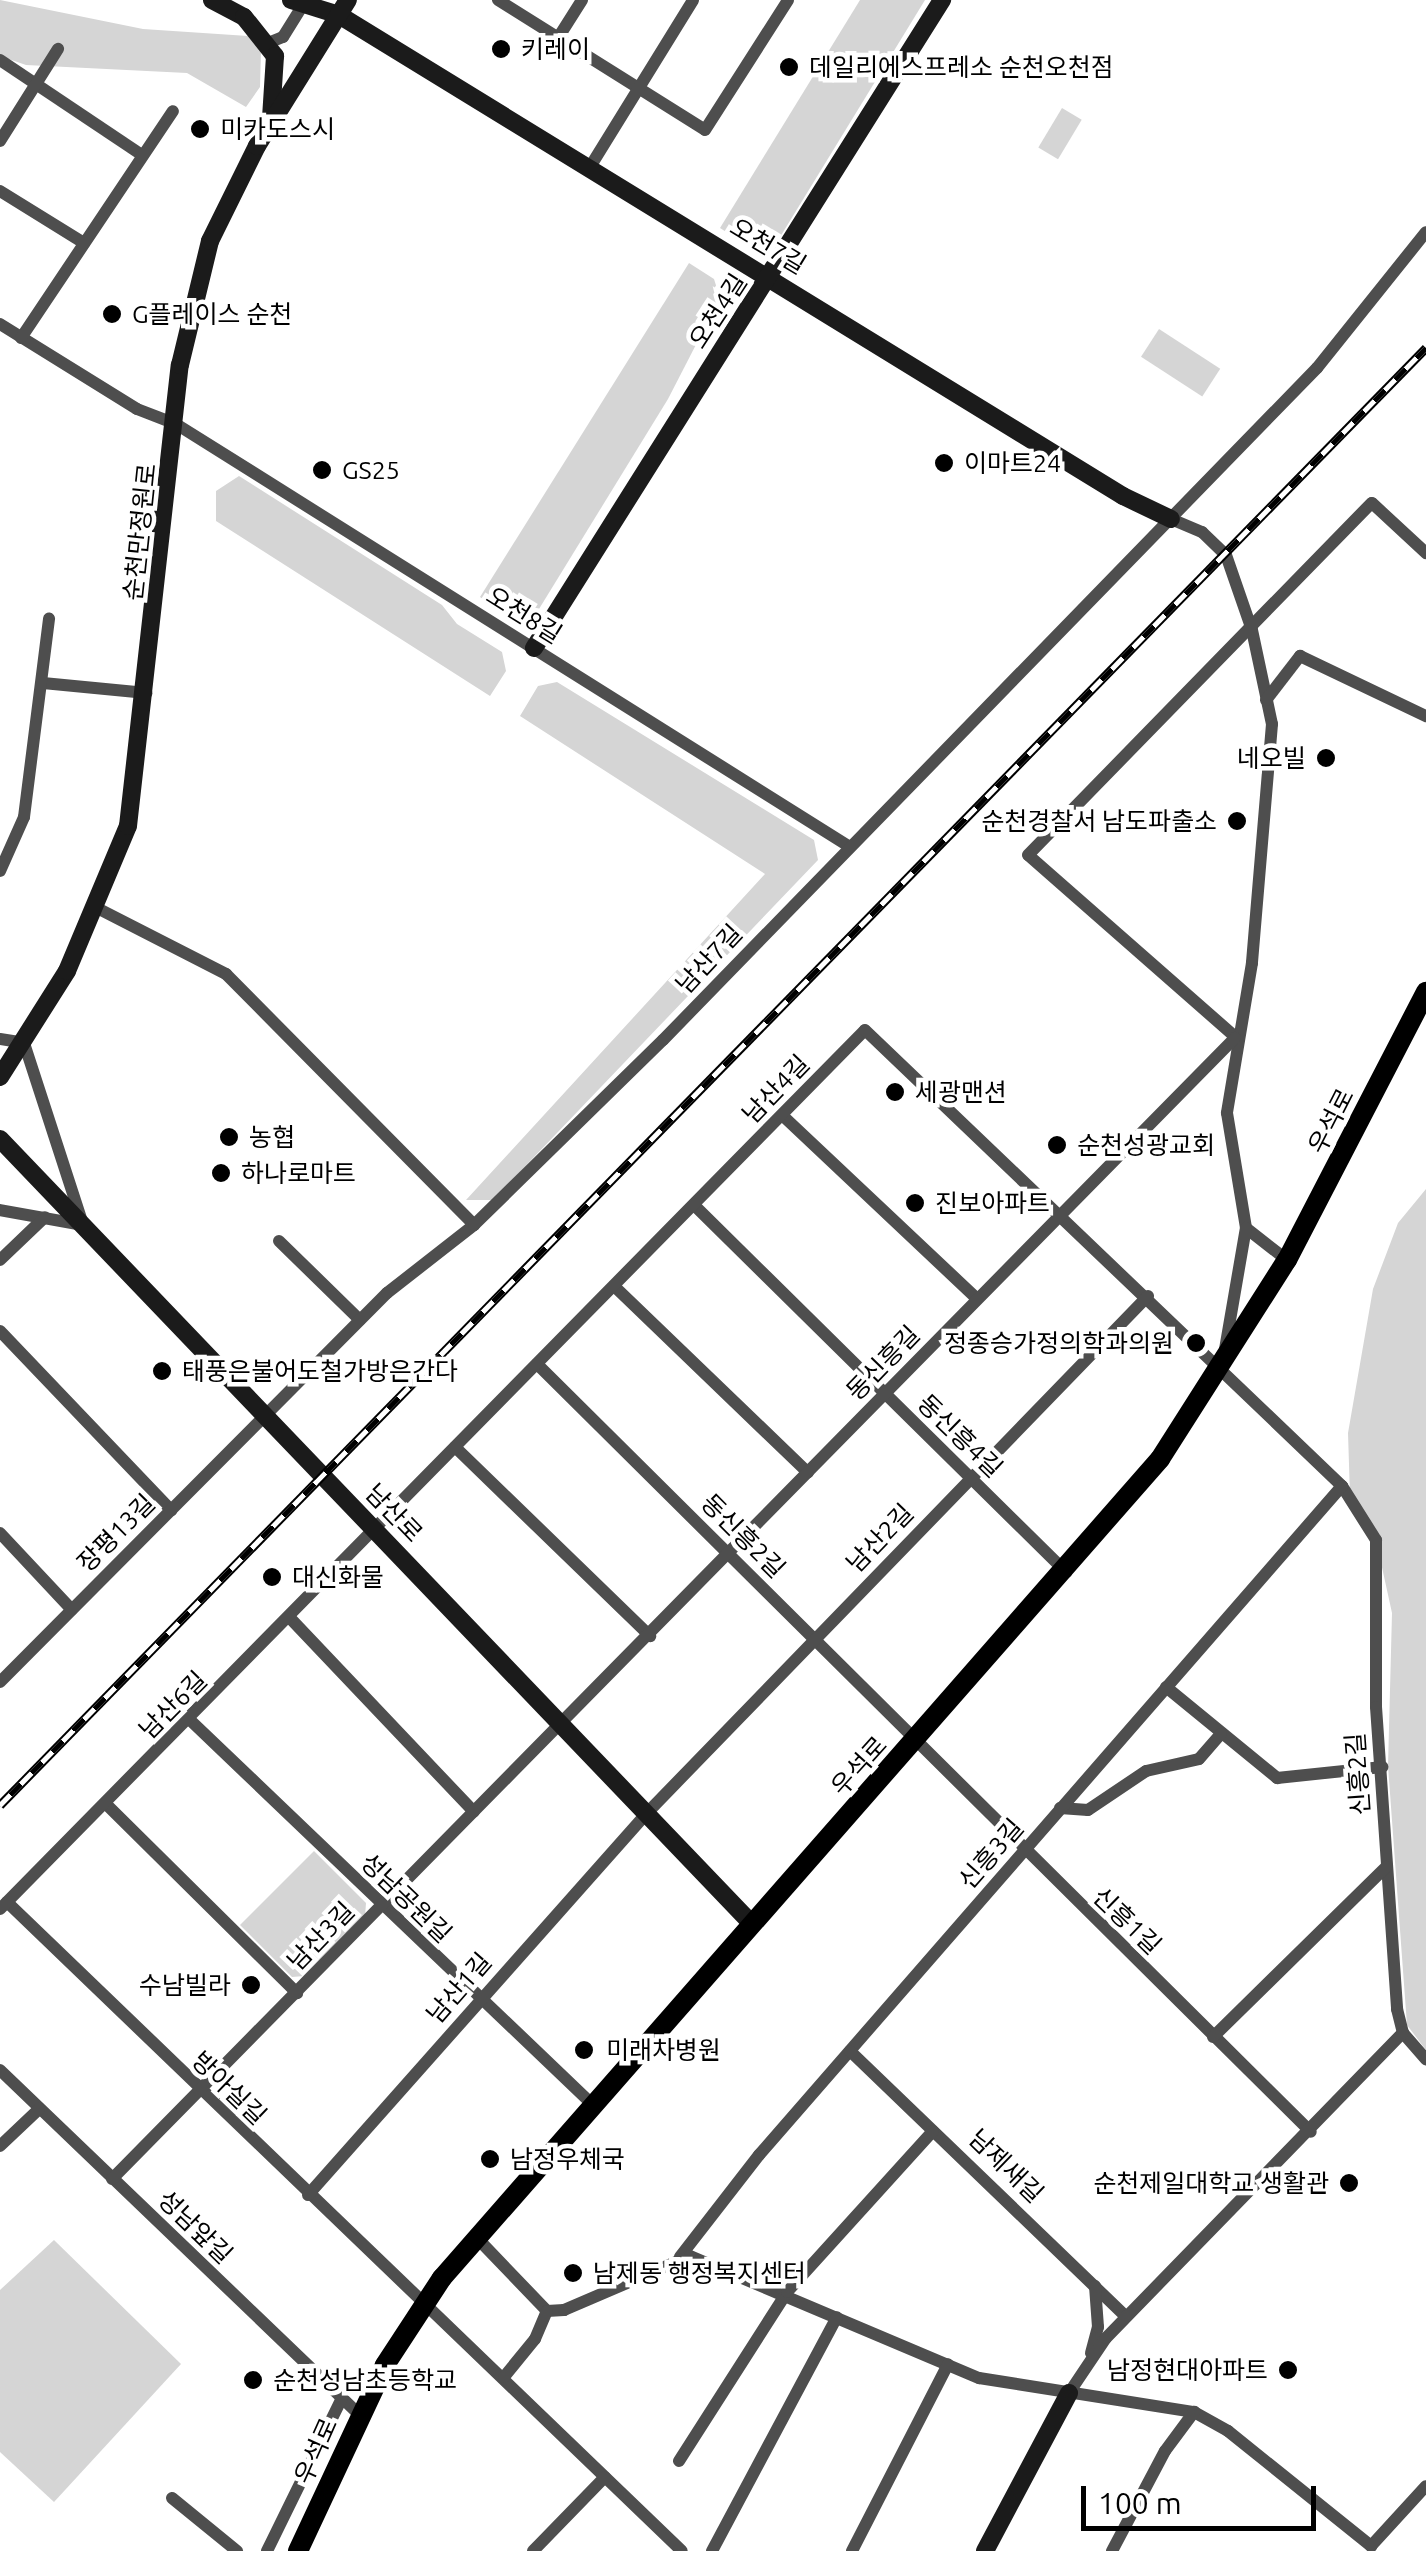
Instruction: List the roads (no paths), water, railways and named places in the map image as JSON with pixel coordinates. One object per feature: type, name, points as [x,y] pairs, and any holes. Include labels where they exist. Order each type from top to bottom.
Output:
[{"type":"main road","name":"우석로","points":[[298,2551],[360,2415],[423,2303],[752,1923],[1067,1572],[1160,1459],[1287,1260],[1426,992]]},
{"type":"street","points":[[202,0],[221,0]]},
{"type":"street","points":[[212,0],[244,16],[268,43],[278,69],[268,129]]},
{"type":"street","points":[[498,0],[705,130],[788,0]]},
{"type":"street","points":[[558,38],[582,0]]},
{"type":"street","points":[[590,167],[693,0]]},
{"type":"street","name":"오천4길","points":[[534,648],[942,0]]},
{"type":"street","points":[[268,43],[283,36],[301,1]]},
{"type":"street","name":"오천7길","points":[[301,1],[343,7],[590,167],[1122,496],[1171,519]]},
{"type":"street","name":"순천만정원로","points":[[0,1078],[24,1043],[98,909],[128,826],[147,693],[186,325],[205,258],[233,189],[343,7]]},
{"type":"street","points":[[0,141],[58,48]]},
{"type":"street","points":[[0,60],[142,155]]},
{"type":"street","points":[[22,338],[173,111]]},
{"type":"street","points":[[0,191],[84,243]]},
{"type":"street","name":"남산7길","points":[[265,1415],[360,1320],[474,1226],[1171,519],[1317,368],[1426,232]]},
{"type":"street","name":"오천8길","points":[[0,324],[136,409],[176,424],[847,845]]},
{"type":"street","points":[[1234,1036],[1028,855],[1372,503],[1426,553]]},
{"type":"street","points":[[1171,519],[1202,532],[1226,555],[1252,630],[1272,752],[1252,963],[1234,1036],[1227,1113],[1246,1228],[1222,1367],[1342,1486]]},
{"type":"street","points":[[0,872],[6,845],[24,817],[49,618]]},
{"type":"street","points":[[1266,700],[1300,656],[1426,716]]},
{"type":"street","points":[[43,684],[147,693]]},
{"type":"street","points":[[98,909],[226,974],[474,1226]]},
{"type":"street","name":"남산4길","points":[[375,1530],[866,1030],[1222,1367]]},
{"type":"street","name":"동신흥길","points":[[560,1723],[650,1636],[1234,1036]]},
{"type":"street","points":[[0,1039],[24,1043],[82,1225],[0,1210]]},
{"type":"street","points":[[782,1115],[976,1298]]},
{"type":"street","name":"남산로","points":[[0,1138],[752,1923]]},
{"type":"street","name":"동신흥4길","points":[[694,1206],[1067,1572]]},
{"type":"street","points":[[0,1260],[45,1217]]},
{"type":"street","points":[[1246,1228],[1287,1260]]},
{"type":"street","points":[[279,1241],[360,1320]]},
{"type":"street","points":[[614,1286],[808,1473]]},
{"type":"street","name":"남산2길","points":[[646,1813],[1148,1296]]},
{"type":"street","points":[[0,1331],[170,1510]]},
{"type":"street","name":"동신흥2길","points":[[538,1364],[914,1742]]},
{"type":"street","name":"장평13길","points":[[0,1682],[265,1415]]},
{"type":"street","points":[[456,1447],[650,1636]]},
{"type":"street","name":"신흥3길","points":[[680,2257],[760,2155],[1342,1486]]},
{"type":"street","name":"신흥2길","points":[[1342,1486],[1376,1540],[1386,1867],[1403,2033]]},
{"type":"street","name":"남산6길","points":[[4,1905],[375,1530]]},
{"type":"street","points":[[0,1533],[72,1610]]},
{"type":"street","points":[[290,1618],[474,1812]]},
{"type":"street","points":[[1166,1686],[1277,1778],[1382,1767]]},
{"type":"street","name":"성남공원길","points":[[190,1720],[478,2000],[593,2105]]},
{"type":"street","name":"남산3길","points":[[112,2179],[560,1723]]},
{"type":"street","points":[[1060,1808],[1088,1810],[1146,1770],[1199,1759],[1220,1734]]},
{"type":"street","name":"신흥1길","points":[[914,1742],[1310,2132]]},
{"type":"street","points":[[106,1804],[297,1993]]},
{"type":"street","name":"남산1길","points":[[308,2195],[646,1813]]},
{"type":"street","points":[[1214,2036],[1386,1867]]},
{"type":"street","name":"방아실길","points":[[4,1905],[504,2377],[682,2551]]},
{"type":"street","points":[[985,2551],[1088,2360],[1126,2317],[1403,2033],[1426,2059]]},
{"type":"street","name":"남제새길","points":[[850,2051],[1126,2317]]},
{"type":"street","name":"성남앞길","points":[[0,2070],[360,2415]]},
{"type":"street","points":[[0,2146],[39,2109]]},
{"type":"street","points":[[680,2462],[787,2292],[933,2130]]},
{"type":"street","points":[[477,2238],[547,2311],[564,2310],[680,2257],[787,2292],[837,2318],[994,2382],[1194,2412],[1228,2431],[1371,2549],[1426,2486]]},
{"type":"street","points":[[1088,2360],[1098,2327],[1095,2286]]},
{"type":"street","points":[[504,2377],[535,2340],[547,2311]]},
{"type":"street","points":[[712,2551],[837,2318]]},
{"type":"street","points":[[852,2551],[948,2364]]},
{"type":"street","points":[[267,2551],[342,2398]]},
{"type":"street","points":[[1112,2551],[1165,2451],[1194,2412]]},
{"type":"street","points":[[533,2551],[605,2477]]},
{"type":"street","points":[[172,2498],[237,2551]]},
{"type":"railway","points":[[0,1805],[1426,348]]},
{"type":"place","name":"키레이","points":[[501,49]]},
{"type":"place","name":"데일리에스프레소 순천오천점","points":[[789,67]]},
{"type":"place","name":"미카도스시","points":[[200,129]]},
{"type":"place","name":"G플레이스 순천","points":[[112,314]]},
{"type":"place","name":"이마트24","points":[[944,463]]},
{"type":"place","name":"GS25","points":[[322,470]]},
{"type":"place","name":"네오빌","points":[[1326,758]]},
{"type":"place","name":"순천경찰서 남도파출소","points":[[1237,821]]},
{"type":"place","name":"세광맨션","points":[[895,1092]]},
{"type":"place","name":"농협","points":[[229,1137]]},
{"type":"place","name":"순천성광교회","points":[[1057,1145]]},
{"type":"place","name":"하나로마트","points":[[221,1173]]},
{"type":"place","name":"진보아파트","points":[[915,1203]]},
{"type":"place","name":"정종승가정의학과의원","points":[[1196,1343]]},
{"type":"place","name":"태풍은불어도철가방은간다","points":[[162,1371]]},
{"type":"place","name":"대신화물","points":[[272,1577]]},
{"type":"place","name":"수남빌라","points":[[251,1985]]},
{"type":"place","name":"미래차병원","points":[[584,2050]]},
{"type":"place","name":"남정우체국","points":[[490,2159]]},
{"type":"place","name":"순천제일대학교 생활관","points":[[1349,2183]]},
{"type":"place","name":"남제동 행정복지센터","points":[[573,2273]]},
{"type":"place","name":"남정현대아파트","points":[[1288,2370]]},
{"type":"place","name":"순천성남초등학교","points":[[253,2380]]}]
